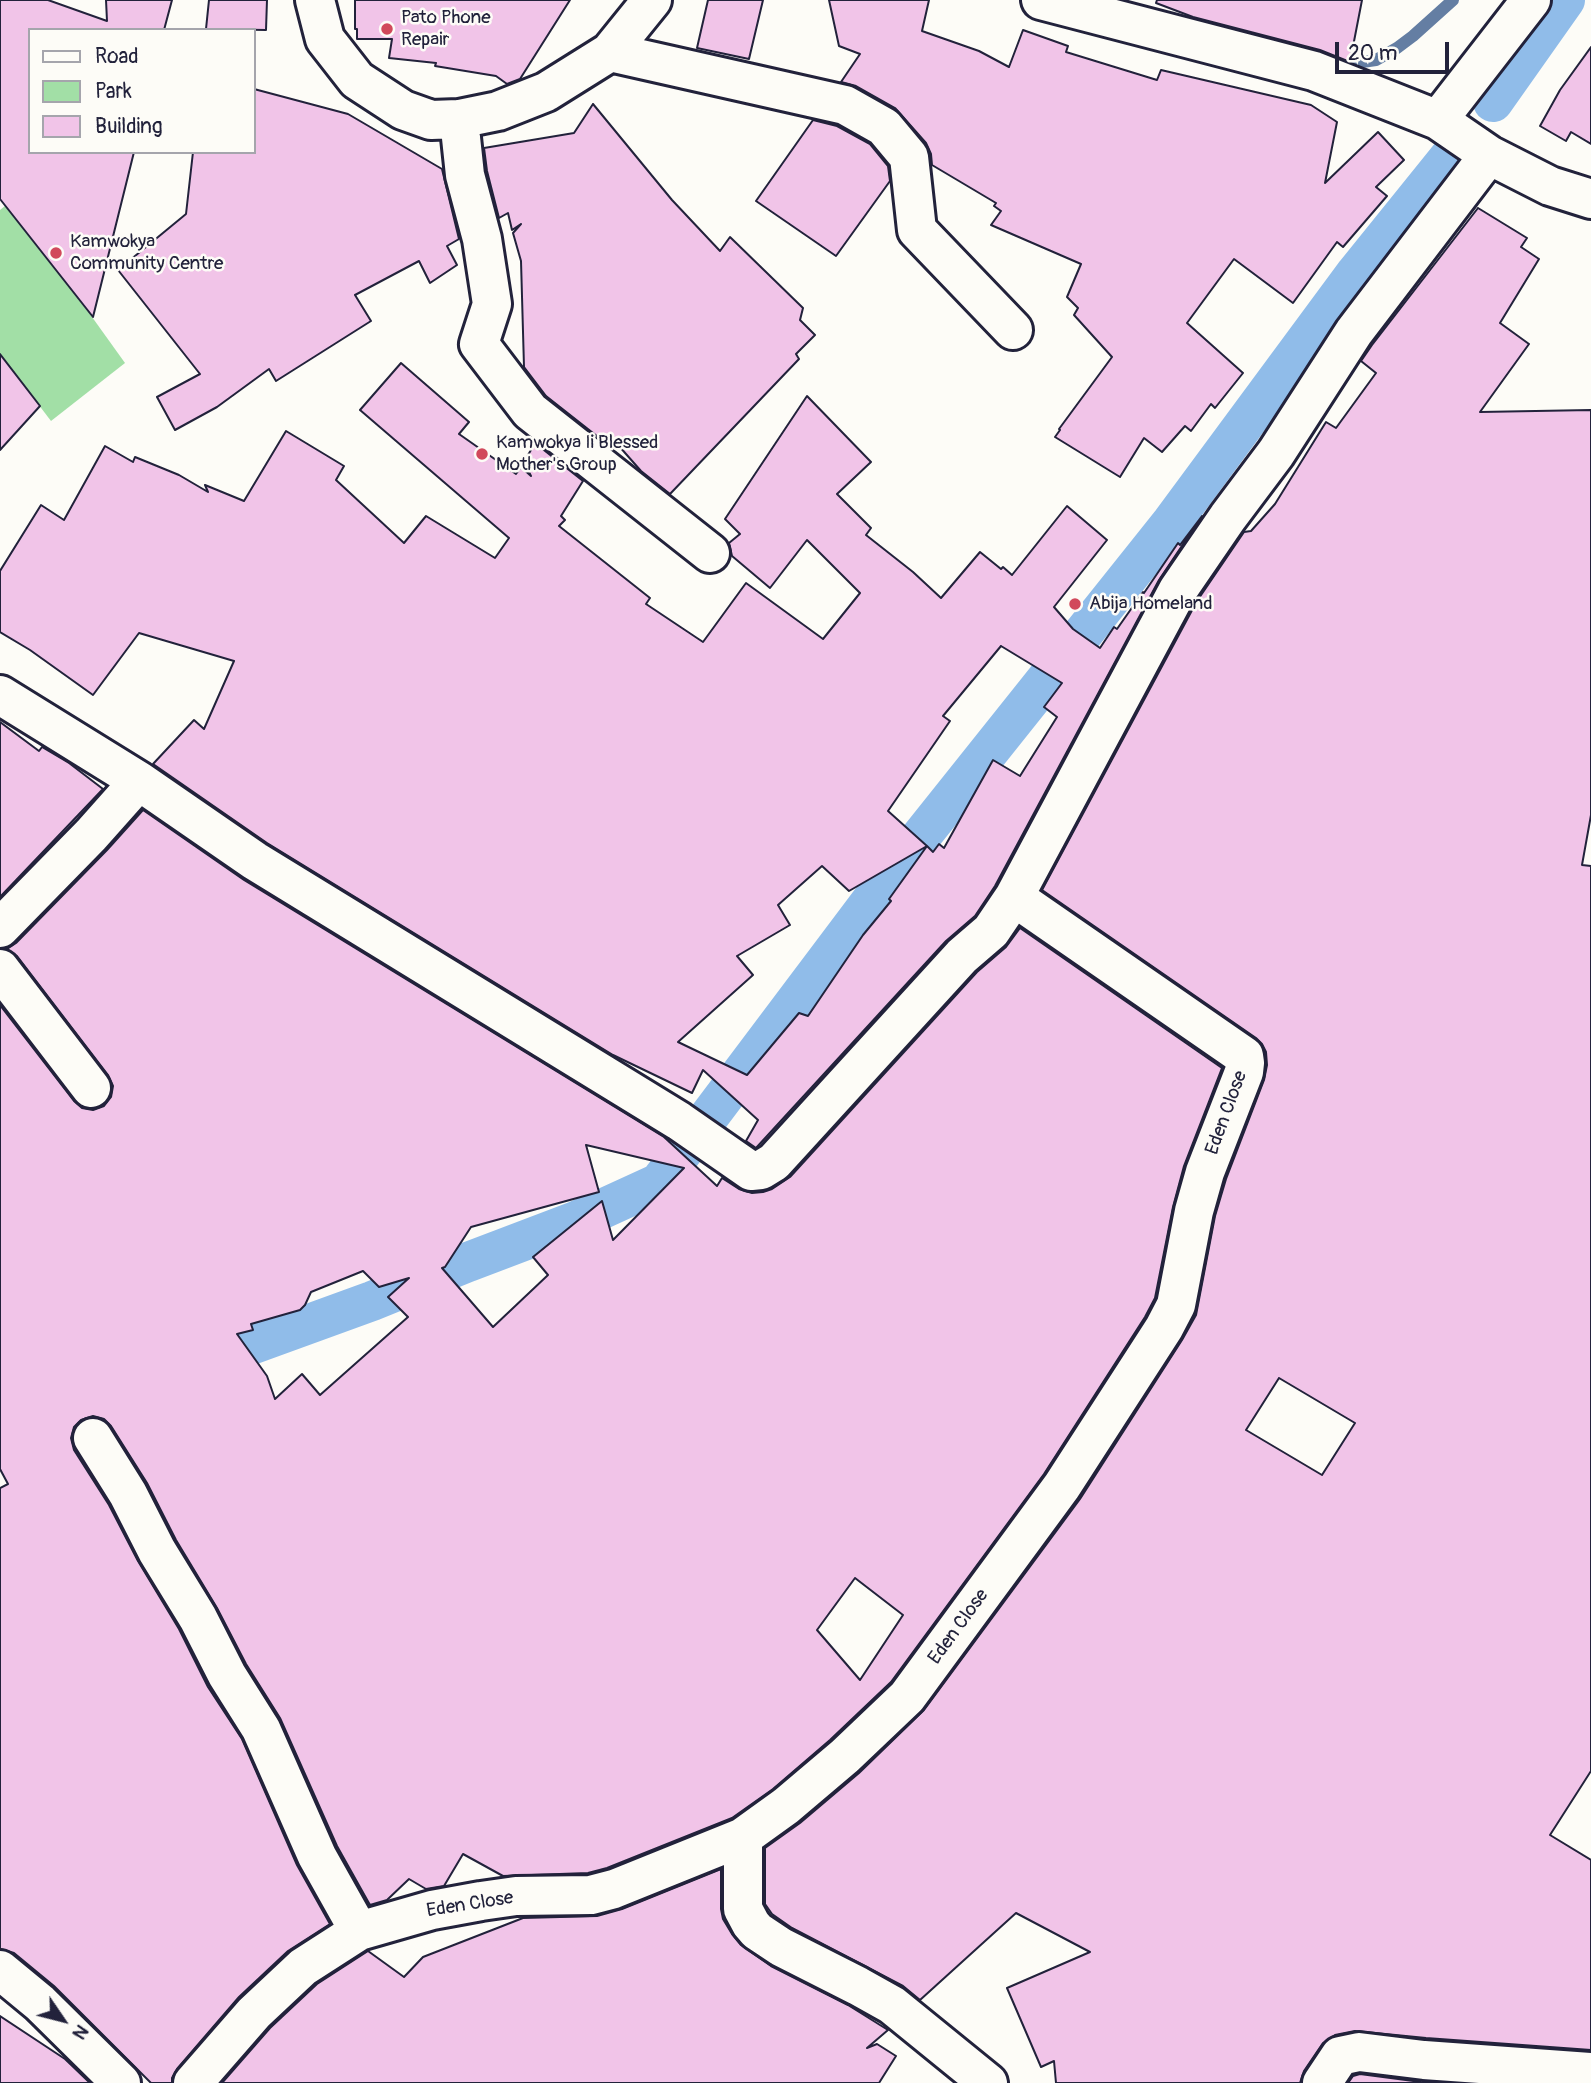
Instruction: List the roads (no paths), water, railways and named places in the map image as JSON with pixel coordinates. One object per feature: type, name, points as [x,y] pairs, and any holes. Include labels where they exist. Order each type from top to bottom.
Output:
[{"type":"street","points":[[315,0],[325,39],[357,80],[403,110],[431,120],[459,119],[498,111],[546,92],[610,52],[652,0]]},
{"type":"street","points":[[1041,0],[1314,71],[1438,120],[1489,155],[1550,186],[1591,199]]},
{"type":"street","points":[[1438,120],[1531,0]]},
{"type":"street","points":[[610,52],[845,105],[884,127],[909,157],[916,230],[1013,330]]},
{"type":"street","points":[[459,119],[466,175],[482,239],[492,304],[479,344],[530,411],[710,553]]},
{"type":"street","points":[[0,695],[139,781],[255,861],[679,1121],[751,1171],[761,1170],[774,1162],[962,956],[991,931],[1014,897],[1178,590],[1227,517],[1276,453],[1354,332],[1489,155]]},
{"type":"street","points":[[0,928],[91,835],[139,781]]},
{"type":"street","name":"Eden Close","points":[[193,2083],[254,2013],[303,1967],[359,1931],[432,1910],[481,1901],[516,1896],[591,1895],[614,1889],[743,1837],[786,1806],[845,1756],[907,1697],[1062,1486],[1164,1328],[1176,1305],[1194,1210],[1205,1172],[1244,1072],[1244,1056],[1014,897]]},
{"type":"street","points":[[0,969],[91,1088]]},
{"type":"street","points":[[93,1438],[128,1494],[227,1675],[261,1730],[317,1856],[359,1931]]},
{"type":"street","points":[[743,1837],[743,1909],[757,1931],[781,1947],[892,2006],[988,2083]]},
{"type":"street","points":[[0,1970],[40,2003],[121,2083]]},
{"type":"street","points":[[1322,2083],[1340,2056],[1359,2052],[1424,2060],[1591,2072]]},
{"type":"waterway","points":[[1355,63],[1376,60],[1397,48],[1453,0]]},
{"type":"waterway","points":[[1493,102],[1565,0]]},
{"type":"waterway","points":[[196,1365],[372,1301],[576,1221],[659,1183],[899,864],[1172,522],[1356,273],[1456,149]]},
{"type":"place","name":"Pato Phone Repair","points":[[387,29]]},
{"type":"place","name":"Kamwokya Community Centre","points":[[56,253]]},
{"type":"place","name":"Kamwokya Ii Blessed Mother's Group","points":[[482,454]]},
{"type":"place","name":"Abija Homeland","points":[[1075,604]]}]
